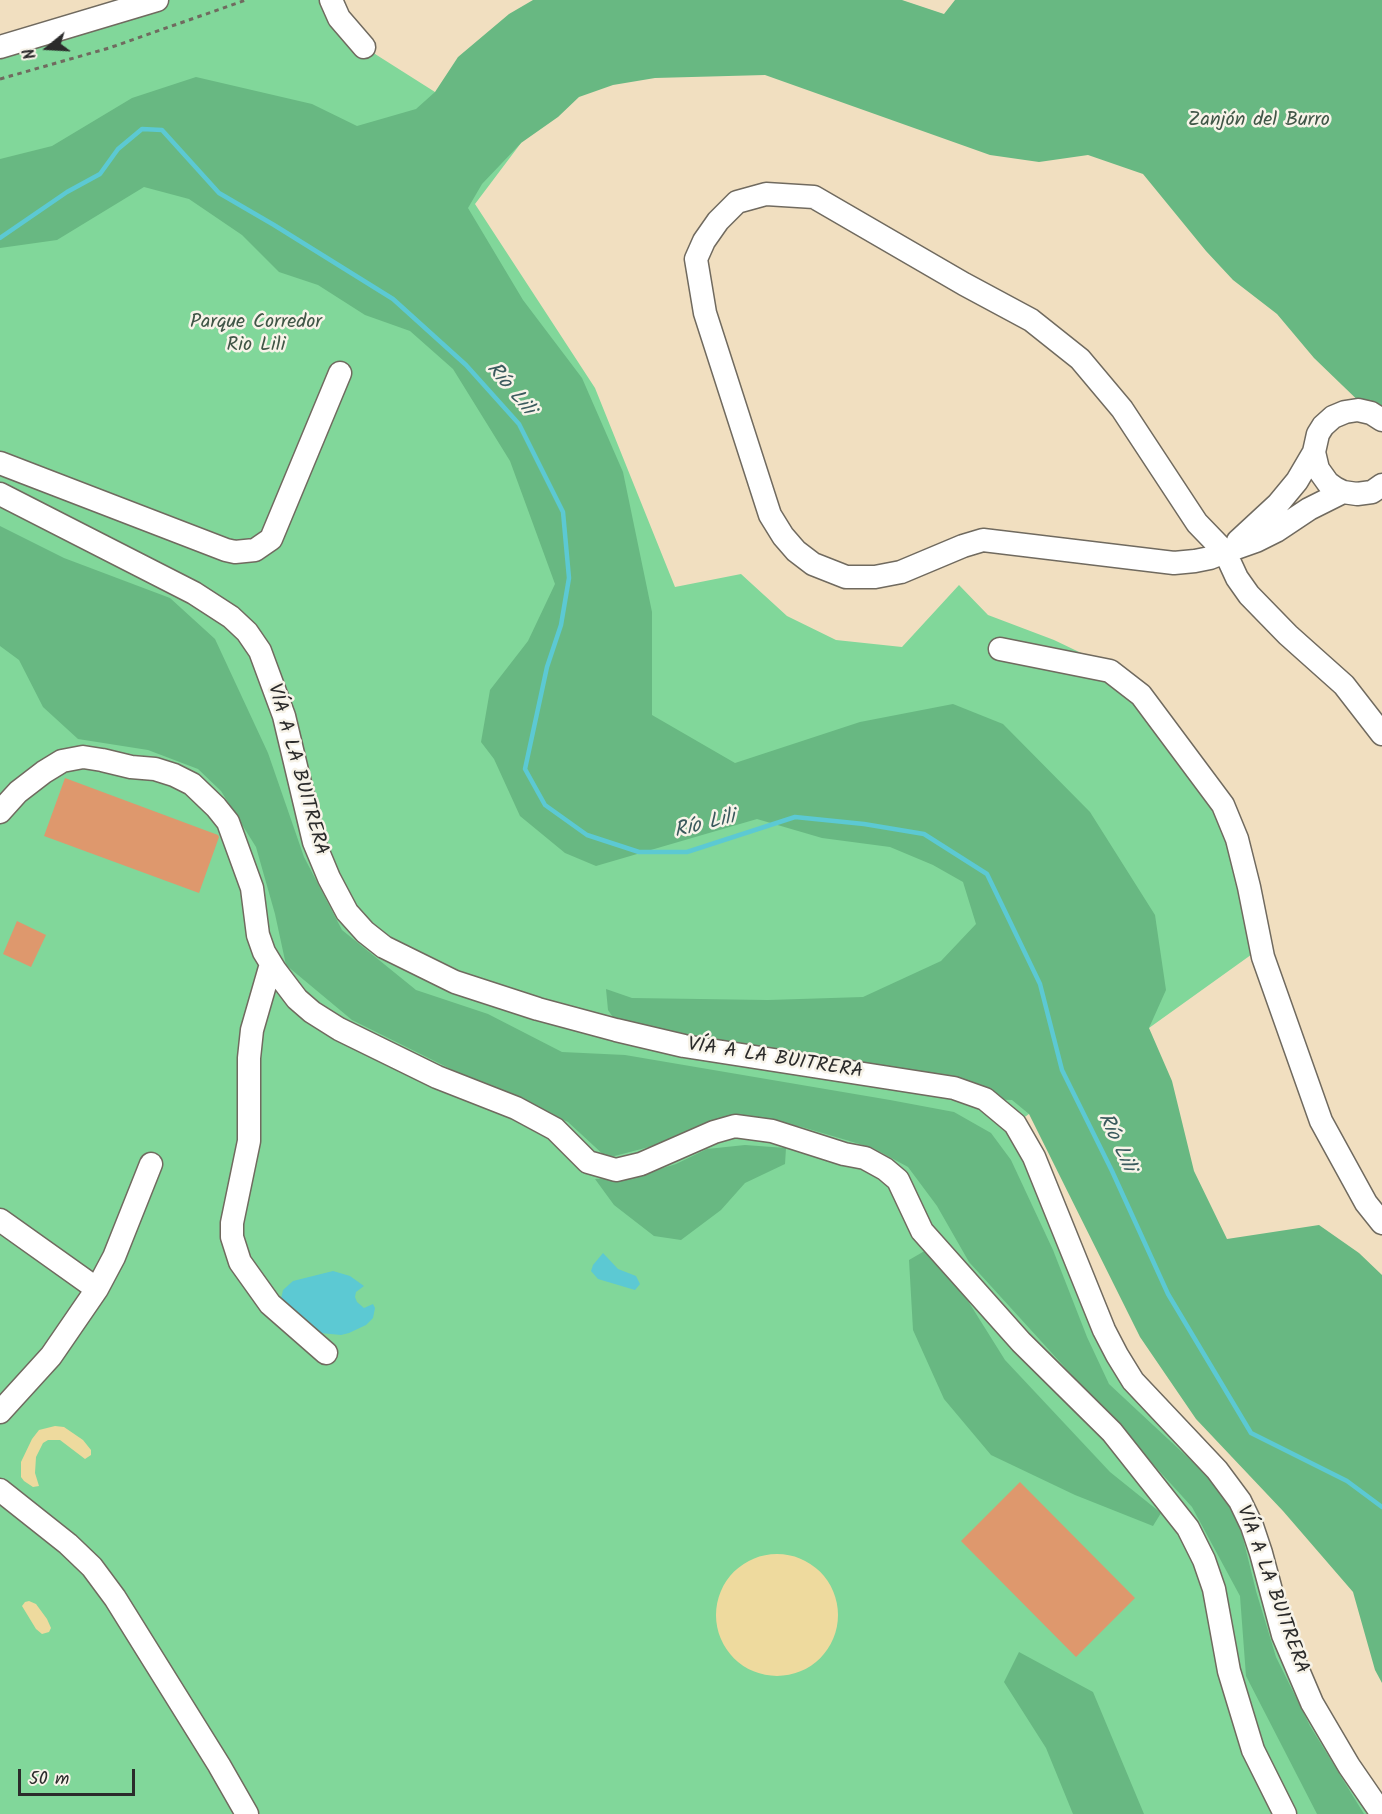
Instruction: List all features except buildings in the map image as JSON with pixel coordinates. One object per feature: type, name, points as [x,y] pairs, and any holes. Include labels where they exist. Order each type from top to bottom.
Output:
[{"type":"street","points":[[0,47],[92,10],[157,0]]},
{"type":"street","points":[[331,0],[339,18],[363,47]]},
{"type":"street","points":[[1342,492],[1309,509],[1276,531],[1225,552],[1195,561],[1174,563],[983,540],[901,572],[875,577],[846,578],[813,564],[783,536],[770,515],[705,313],[696,260],[704,241],[718,221],[737,202],[766,194],[814,198],[1031,320],[1080,359],[1122,409],[1197,523],[1225,552],[1249,595],[1344,686],[1382,734]]},
{"type":"street","points":[[0,463],[226,550],[235,552],[255,550],[271,538],[340,373]]},
{"type":"street","points":[[1225,552],[1278,504],[1297,481],[1314,452],[1318,434],[1323,426],[1333,417],[1345,412],[1358,410],[1378,413]]},
{"type":"street","points":[[1314,452],[1322,477],[1342,492],[1357,494],[1372,492],[1382,485]]},
{"type":"street","name":"VÍA A LA BUITRERA","points":[[0,494],[194,593],[231,617],[247,632],[260,651],[284,716],[314,842],[329,878],[348,912],[364,932],[384,947],[455,982],[538,1009],[616,1030],[684,1046],[954,1088],[985,1099],[1015,1124],[1034,1157],[1104,1330],[1117,1355],[1133,1380],[1217,1470],[1240,1501],[1261,1553],[1283,1635],[1312,1703],[1349,1766],[1382,1814]]},
{"type":"street","points":[[1000,649],[1110,671],[1141,695],[1223,805],[1237,838],[1263,957],[1321,1121],[1366,1203],[1382,1223]]},
{"type":"street","points":[[0,812],[18,792],[44,772],[62,761],[83,757],[118,765],[156,769],[192,784],[228,822],[252,888],[258,934],[264,952],[297,999],[327,1022],[437,1077],[516,1108],[555,1129],[588,1162],[616,1170],[641,1164],[714,1132],[735,1126],[772,1131],[843,1154],[865,1158],[892,1174],[908,1198],[914,1218],[922,1231],[1021,1342],[1112,1432],[1188,1528],[1204,1560],[1214,1589],[1229,1671],[1253,1750],[1285,1814]]},
{"type":"street","points":[[271,964],[252,1030],[249,1058],[249,1141],[232,1223],[232,1237],[240,1262],[270,1304],[326,1353]]},
{"type":"street","points":[[0,1412],[51,1356],[98,1289],[114,1257],[152,1164]]},
{"type":"street","points":[[0,1220],[98,1289]]},
{"type":"street","points":[[0,1490],[68,1544],[92,1567],[121,1608],[247,1814]]},
{"type":"path","points":[[0,79],[109,48],[246,0]]},
{"type":"green space","name":"Parque Corredor Rio Lili","points":[[157,0],[331,0],[364,47],[521,143],[475,204],[595,388],[675,587],[741,574],[787,616],[836,640],[902,647],[959,585],[988,615],[1054,640],[1121,672],[1207,784],[1262,947],[1015,1124],[1104,1330],[1240,1501],[1283,1635],[1382,1814],[0,1814],[0,47]]},
{"type":"green space","name":"Zanjón del Burro","points":[[533,0],[902,0],[944,14],[955,0],[1382,0],[1382,407],[1371,413],[1314,358],[1277,314],[1233,280],[1206,251],[1143,174],[1088,155],[1039,162],[990,155],[765,75],[655,78],[613,85],[579,97],[558,117],[521,143],[482,184],[468,208],[523,300],[582,378],[623,472],[652,612],[652,715],[735,763],[860,722],[953,704],[1003,724],[1090,812],[1155,915],[1166,990],[1149,1028],[1172,1081],[1194,1171],[1227,1239],[1319,1225],[1359,1253],[1382,1275],[1382,1683],[1375,1670],[1353,1592],[1283,1511],[1196,1419],[1140,1337],[1029,1114],[1012,1100],[985,1099],[623,1032],[608,1010],[606,989],[632,998],[768,1000],[863,997],[941,961],[976,924],[963,882],[933,865],[890,847],[822,838],[757,819],[596,866],[565,853],[520,816],[494,759],[481,742],[490,690],[528,641],[555,584],[510,461],[453,369],[410,331],[365,315],[318,285],[279,272],[242,235],[189,199],[144,187],[57,240],[0,248],[0,159],[52,146],[132,98],[196,77],[312,104],[357,126],[416,109],[435,92],[458,57],[509,14]]},
{"type":"green space","points":[[0,526],[64,558],[170,598],[215,639],[268,753],[304,857],[342,930],[416,990],[488,1014],[562,1052],[625,1055],[954,1112],[991,1133],[1011,1160],[1053,1250],[1087,1337],[1109,1384],[1197,1466],[1222,1493],[1240,1526],[1276,1657],[1310,1726],[1364,1814],[1317,1814],[1246,1676],[1240,1596],[1192,1507],[969,1262],[937,1206],[908,1167],[873,1148],[802,1127],[736,1114],[698,1131],[607,1158],[568,1122],[475,1081],[352,1020],[286,965],[275,914],[256,847],[221,791],[198,769],[148,750],[78,739],[43,707],[19,660],[0,646]]},
{"type":"green space","points":[[745,1145],[786,1148],[785,1164],[745,1183],[721,1210],[681,1240],[654,1236],[614,1205],[595,1179],[638,1176],[676,1164],[707,1149]]},
{"type":"green space","points":[[928,1249],[963,1293],[1005,1360],[1110,1472],[1161,1513],[1153,1526],[1075,1495],[991,1455],[944,1399],[913,1330],[909,1260]]},
{"type":"green space","points":[[1019,1652],[1093,1692],[1144,1814],[1073,1814],[1046,1748],[1004,1682]]},
{"type":"sand","points":[[55,1426],[64,1427],[83,1440],[91,1450],[91,1455],[85,1459],[60,1440],[48,1440],[43,1443],[36,1457],[35,1473],[39,1486],[33,1487],[21,1477],[21,1462],[39,1430]]},
{"type":"sand","points":[[777,1554],[801,1558],[820,1572],[834,1591],[838,1615],[834,1639],[820,1658],[801,1672],[777,1676],[753,1672],[734,1658],[720,1639],[716,1615],[720,1591],[734,1572],[753,1558]]},
{"type":"sand","points":[[29,1601],[36,1604],[47,1619],[51,1628],[49,1632],[42,1634],[36,1629],[22,1606]]},
{"type":"water","points":[[603,1253],[618,1269],[636,1276],[640,1284],[635,1290],[598,1279],[591,1271]]},
{"type":"water","points":[[333,1271],[350,1276],[364,1286],[356,1292],[357,1302],[364,1308],[373,1304],[375,1308],[373,1318],[366,1325],[341,1335],[320,1333],[306,1328],[281,1299],[283,1290],[293,1281]]},
{"type":"waterway","name":"Río Lili","points":[[0,238],[67,192],[100,174],[118,149],[142,129],[162,130],[219,193],[393,299],[466,365],[519,424],[563,512],[569,578],[561,625],[547,667],[525,769],[545,805],[587,835],[639,852],[687,852],[795,817],[864,824],[924,834],[987,874],[1040,984],[1062,1070],[1112,1171],[1168,1294],[1251,1433],[1347,1481],[1382,1507]]}]
